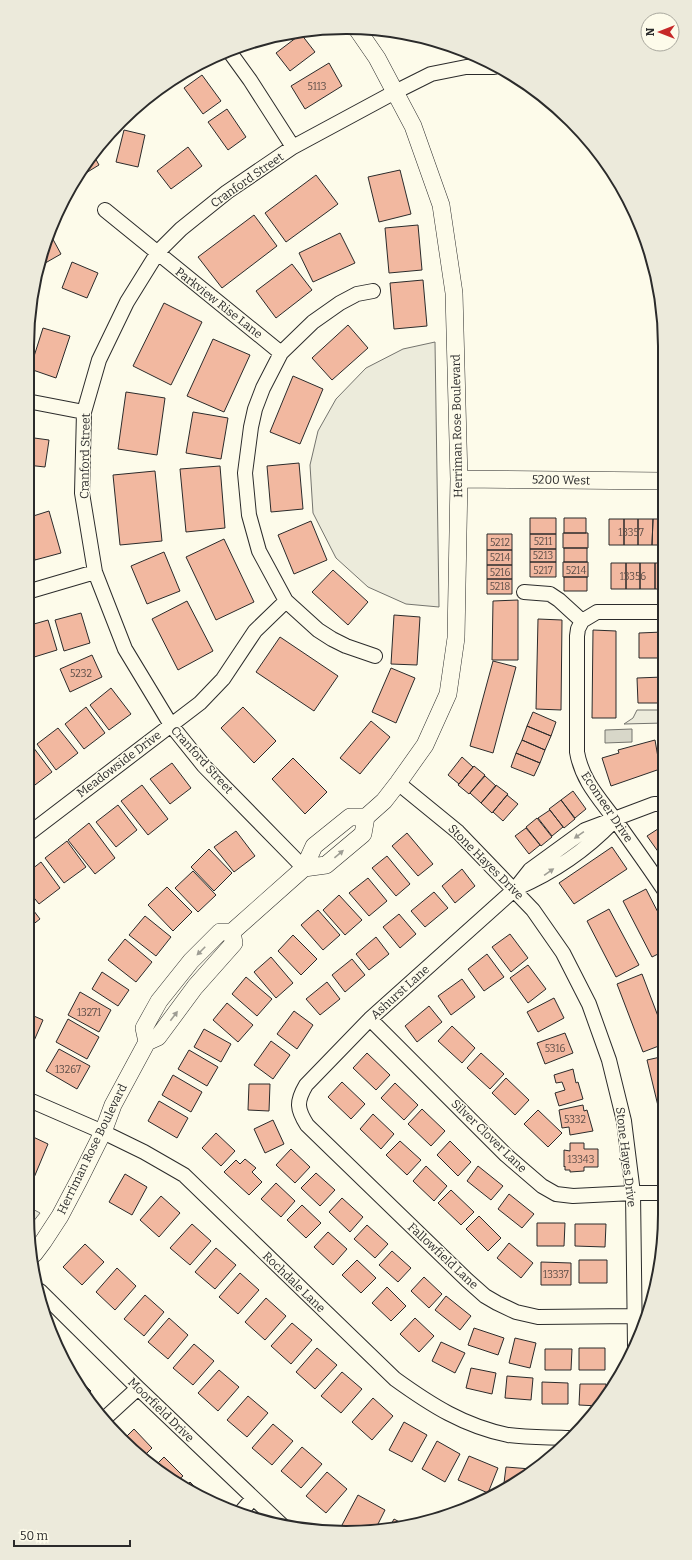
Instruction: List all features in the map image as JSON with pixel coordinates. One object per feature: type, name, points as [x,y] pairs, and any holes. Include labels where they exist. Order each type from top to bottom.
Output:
[{"type":"street","name":"Herriman Rose Boulevard","points":[[37,1251],[60,1216],[103,1132],[113,1105],[147,1042],[158,1037],[195,987],[234,942],[232,932],[304,868],[326,865],[364,834],[366,817],[398,784],[425,746],[448,694],[456,638],[460,479],[454,293],[441,205],[413,126],[377,58],[361,35]]},
{"type":"street","points":[[233,56],[250,80],[293,147]]},
{"type":"street","name":"Cranford Street","points":[[304,868],[204,766],[171,725],[124,649],[95,572],[82,493],[84,412],[99,360],[127,302],[158,252],[181,228],[227,192],[293,147],[395,92],[431,74],[466,66],[484,66]]},
{"type":"street","name":"Parkview Rise Lane","points":[[105,210],[281,353]]},
{"type":"street","points":[[373,291],[357,294],[340,303],[313,322],[281,353],[263,388],[255,409],[250,433],[245,473],[249,515],[258,551],[286,600],[318,630],[332,639],[346,646],[375,656]]},
{"type":"street","points":[[34,402],[84,412]]},
{"type":"street","name":"5200 West","points":[[460,479],[658,481]]},
{"type":"street","points":[[34,590],[95,572]]},
{"type":"street","points":[[524,592],[550,594],[559,600],[582,621],[596,612],[658,612]]},
{"type":"street","name":"Meadowside Drive","points":[[34,830],[200,703],[214,689],[255,631],[286,600]]},
{"type":"street","name":"Ecomeer Drive","points":[[582,621],[576,636],[578,756],[583,774],[658,881]]},
{"type":"street","name":"Stone Hayes Drive","points":[[398,784],[458,832],[533,910],[563,953],[589,1004],[609,1060],[624,1121],[633,1193],[635,1332]]},
{"type":"street","name":"Ashurst Lane","points":[[298,1105],[300,1094],[306,1085],[370,1019],[515,890],[530,870],[586,830],[654,804],[658,804]]},
{"type":"street","name":"Silver Clover Lane","points":[[370,1019],[506,1155],[542,1186],[556,1194],[573,1196],[633,1193]]},
{"type":"street","name":"Rochdale Lane","points":[[34,1102],[103,1132],[144,1152],[184,1175],[395,1379],[420,1397],[457,1419],[478,1427],[508,1435],[564,1438]]},
{"type":"street","name":"Fallowfield Lane","points":[[298,1105],[306,1125],[485,1296],[516,1312],[538,1317],[634,1316]]},
{"type":"street","points":[[633,1193],[658,1193]]},
{"type":"street","name":"Moorfield Drive","points":[[45,1296],[138,1388],[273,1517]]},
{"type":"street","points":[[108,1416],[138,1388]]},
{"type":"street","points":[[244,1508],[253,1498]]},
{"type":"shaded area","points":[[435,342],[439,607],[406,604],[368,587],[336,558],[313,513],[310,465],[318,431],[336,399],[366,368],[403,349]]},
{"type":"shaded area","points":[[637,710],[658,710],[658,723],[624,724],[633,718]]},
{"type":"shaded area","points":[[632,729],[632,742],[605,743],[605,730]]},
{"type":"shaded area","points":[[34,1210],[40,1213],[34,1220]]},
{"type":"building","points":[[304,37],[315,52],[290,71],[276,53],[295,38]]},
{"type":"building","points":[[329,63],[342,86],[305,109],[291,86]]},
{"type":"building","points":[[202,75],[221,101],[203,114],[184,88]]},
{"type":"building","points":[[227,109],[246,137],[228,150],[208,122]]},
{"type":"building","points":[[124,130],[145,135],[138,167],[116,162]]},
{"type":"building","points":[[188,147],[202,166],[171,189],[157,171]]},
{"type":"building","points":[[96,159],[99,165],[88,172]]},
{"type":"building","points":[[400,170],[411,214],[379,222],[368,177]]},
{"type":"building","points":[[316,175],[338,204],[286,242],[265,213]]},
{"type":"building","points":[[254,215],[277,246],[222,288],[198,257]]},
{"type":"building","points":[[418,225],[422,270],[389,273],[385,228]]},
{"type":"building","points":[[340,233],[355,263],[313,282],[299,253]]},
{"type":"building","points":[[53,240],[61,254],[46,263]]},
{"type":"building","points":[[72,262],[98,273],[87,298],[62,288]]},
{"type":"building","points":[[292,264],[312,290],[276,318],[256,291]]},
{"type":"building","points":[[423,280],[427,326],[394,329],[390,283]]},
{"type":"building","points":[[164,303],[202,322],[171,385],[133,366]]},
{"type":"building","points":[[348,325],[368,348],[332,380],[312,358]]},
{"type":"building","points":[[43,328],[70,336],[56,378],[34,370],[34,356]]},
{"type":"building","points":[[213,339],[250,355],[224,412],[187,396]]},
{"type":"building","points":[[293,376],[323,389],[300,444],[270,432]]},
{"type":"building","points":[[126,392],[165,398],[157,455],[118,449]]},
{"type":"building","points":[[193,412],[228,418],[221,459],[186,453]]},
{"type":"building","points":[[34,438],[49,440],[45,467],[34,466]]},
{"type":"building","points":[[299,463],[303,509],[271,512],[267,466]]},
{"type":"building","points":[[220,466],[225,528],[186,532],[180,469]]},
{"type":"building","points":[[155,471],[162,541],[120,545],[113,475]]},
{"type":"building","points":[[49,511],[61,553],[35,560],[34,516]]},
{"type":"building","points":[[530,518],[556,518],[556,534],[530,534]]},
{"type":"building","points":[[564,518],[586,518],[586,533],[564,533]]},
{"type":"building","points":[[609,519],[624,519],[624,545],[609,545]]},
{"type":"building","points":[[624,519],[638,519],[638,545],[624,545]]},
{"type":"building","points":[[638,519],[653,519],[652,545],[638,545]]},
{"type":"building","points":[[653,519],[658,519],[658,545],[652,545]]},
{"type":"building","points":[[311,521],[327,560],[294,574],[278,535]]},
{"type":"building","points":[[563,533],[588,533],[588,548],[563,548]]},
{"type":"building","points":[[487,534],[512,534],[512,550],[487,550]]},
{"type":"building","points":[[530,534],[556,534],[556,549],[530,549]]},
{"type":"building","points":[[224,539],[254,602],[216,620],[186,557]]},
{"type":"building","points":[[564,548],[587,548],[587,562],[564,562]]},
{"type":"building","points":[[530,549],[556,549],[556,562],[530,562]]},
{"type":"building","points":[[487,550],[512,550],[512,565],[487,565]]},
{"type":"building","points":[[164,552],[180,591],[147,604],[131,566]]},
{"type":"building","points":[[530,562],[556,562],[556,577],[530,577]]},
{"type":"building","points":[[563,562],[588,562],[588,577],[563,577]]},
{"type":"building","points":[[611,563],[626,563],[626,589],[611,589]]},
{"type":"building","points":[[626,563],[640,563],[640,589],[626,589]]},
{"type":"building","points":[[640,563],[655,563],[655,589],[640,589]]},
{"type":"building","points":[[655,563],[658,563],[658,589],[655,589]]},
{"type":"building","points":[[487,565],[512,565],[512,579],[487,579]]},
{"type":"building","points":[[333,570],[368,602],[348,625],[312,592]]},
{"type":"building","points":[[564,577],[587,577],[587,591],[564,591]]},
{"type":"building","points":[[487,579],[512,579],[512,594],[487,594]]},
{"type":"building","points":[[518,600],[518,660],[492,660],[493,601]]},
{"type":"building","points":[[187,601],[213,651],[178,670],[152,619]]},
{"type":"building","points":[[81,613],[90,643],[64,651],[55,620]]},
{"type":"building","points":[[394,615],[420,617],[417,665],[391,664]]},
{"type":"building","points":[[538,619],[562,620],[561,710],[536,709]]},
{"type":"building","points":[[48,620],[57,650],[34,657],[34,624]]},
{"type":"building","points":[[593,630],[616,631],[616,718],[592,718]]},
{"type":"building","points":[[658,632],[658,658],[639,658],[639,633]]},
{"type":"building","points":[[280,637],[338,676],[314,711],[256,672]]},
{"type":"building","points":[[92,655],[102,677],[70,692],[60,669]]},
{"type":"building","points":[[493,661],[516,667],[493,753],[470,746]]},
{"type":"building","points":[[391,668],[415,678],[396,723],[372,712]]},
{"type":"building","points":[[658,677],[658,703],[638,703],[637,678]]},
{"type":"building","points":[[111,688],[131,714],[109,730],[90,705]]},
{"type":"building","points":[[86,707],[105,733],[84,749],[65,724]]},
{"type":"building","points":[[243,707],[276,741],[254,763],[221,728]]},
{"type":"building","points":[[533,712],[556,722],[551,736],[527,726]]},
{"type":"building","points":[[371,721],[390,737],[360,774],[340,758]]},
{"type":"building","points":[[527,726],[551,736],[545,750],[522,740]]},
{"type":"building","points":[[58,728],[78,753],[56,770],[37,744]]},
{"type":"building","points":[[522,740],[545,750],[540,763],[516,753]]},
{"type":"building","points":[[655,740],[658,757],[658,770],[611,786],[602,758],[619,753],[618,750]]},
{"type":"building","points":[[34,748],[52,772],[34,786]]},
{"type":"building","points":[[516,753],[540,763],[534,776],[511,767]]},
{"type":"building","points":[[462,757],[473,767],[459,784],[448,775]]},
{"type":"building","points":[[293,758],[327,792],[305,814],[272,779]]},
{"type":"building","points":[[172,763],[191,788],[170,804],[150,779]]},
{"type":"building","points":[[474,766],[485,775],[469,794],[458,785]]},
{"type":"building","points":[[485,776],[496,786],[481,803],[470,793]]},
{"type":"building","points":[[142,785],[168,819],[148,835],[121,801]]},
{"type":"building","points":[[496,785],[508,794],[492,813],[481,803]]},
{"type":"building","points":[[573,791],[586,809],[575,818],[561,800]]},
{"type":"building","points":[[507,795],[518,804],[503,821],[493,812]]},
{"type":"building","points":[[561,800],[575,819],[564,828],[549,809]]},
{"type":"building","points":[[118,805],[137,830],[116,847],[96,822]]},
{"type":"building","points":[[550,810],[563,827],[552,836],[538,818]]},
{"type":"building","points":[[537,818],[552,837],[541,846],[526,827]]},
{"type":"building","points":[[89,823],[115,858],[95,874],[68,840]]},
{"type":"building","points":[[526,828],[540,845],[529,854],[515,836]]},
{"type":"building","points":[[658,829],[658,852],[647,836]]},
{"type":"building","points":[[236,831],[255,856],[234,872],[214,847]]},
{"type":"building","points":[[407,833],[433,864],[418,876],[392,846]]},
{"type":"building","points":[[67,841],[86,867],[64,883],[45,858]]},
{"type":"building","points":[[612,847],[627,869],[574,904],[559,883]]},
{"type":"building","points":[[209,849],[232,873],[214,891],[191,867]]},
{"type":"building","points":[[387,856],[410,884],[396,896],[372,868]]},
{"type":"building","points":[[41,862],[60,888],[39,904],[34,898],[34,868]]},
{"type":"building","points":[[462,869],[475,886],[455,903],[442,886]]},
{"type":"building","points":[[193,871],[216,895],[198,912],[175,888]]},
{"type":"building","points":[[368,878],[387,901],[369,916],[349,893]]},
{"type":"building","points":[[167,887],[192,912],[173,931],[148,905]]},
{"type":"building","points":[[646,889],[658,912],[658,954],[652,957],[623,901]]},
{"type":"building","points":[[434,892],[448,908],[425,927],[411,911]]},
{"type":"building","points":[[339,895],[362,920],[345,935],[323,910]]},
{"type":"building","points":[[609,909],[639,965],[616,977],[587,921]]},
{"type":"building","points":[[318,910],[340,935],[323,950],[301,925]]},
{"type":"building","points":[[34,911],[40,919],[34,924]]},
{"type":"building","points":[[399,914],[416,934],[400,948],[383,927]]},
{"type":"building","points":[[145,916],[171,937],[156,956],[129,935]]},
{"type":"building","points":[[510,934],[528,958],[511,972],[492,947]]},
{"type":"building","points":[[293,935],[317,959],[301,975],[278,951]]},
{"type":"building","points":[[376,937],[389,954],[369,970],[356,954]]},
{"type":"building","points":[[125,939],[152,962],[136,982],[108,960]]},
{"type":"building","points":[[487,954],[504,977],[484,991],[468,969]]},
{"type":"building","points":[[271,957],[293,983],[276,998],[254,972]]},
{"type":"building","points":[[352,959],[365,975],[345,992],[332,975]]},
{"type":"building","points":[[528,965],[546,989],[528,1003],[510,978]]},
{"type":"building","points":[[102,972],[129,990],[118,1006],[92,989]]},
{"type":"building","points":[[642,974],[658,1016],[658,1046],[643,1052],[617,984]]},
{"type":"building","points":[[246,977],[272,999],[257,1016],[232,994]]},
{"type":"building","points":[[462,979],[475,997],[451,1015],[438,996]]},
{"type":"building","points":[[327,982],[340,999],[320,1015],[306,999]]},
{"type":"building","points":[[80,992],[111,1010],[99,1032],[68,1015]]},
{"type":"building","points":[[554,998],[564,1018],[538,1032],[527,1012]]},
{"type":"building","points":[[227,1003],[253,1025],[238,1042],[213,1020]]},
{"type":"building","points":[[429,1006],[442,1022],[417,1042],[405,1026]]},
{"type":"building","points":[[294,1011],[313,1025],[297,1049],[277,1034]]},
{"type":"building","points":[[34,1016],[43,1020],[34,1041]]},
{"type":"building","points":[[68,1019],[99,1037],[87,1059],[56,1042]]},
{"type":"building","points":[[452,1026],[475,1048],[462,1063],[438,1041]]},
{"type":"building","points":[[204,1029],[231,1044],[221,1062],[194,1047]]},
{"type":"building","points":[[565,1033],[573,1053],[545,1064],[537,1043]]},
{"type":"building","points":[[271,1041],[290,1055],[273,1079],[254,1065]]},
{"type":"building","points":[[59,1049],[90,1066],[77,1089],[46,1071]]},
{"type":"building","points":[[189,1050],[218,1067],[207,1086],[178,1069]]},
{"type":"building","points":[[367,1053],[390,1075],[376,1090],[353,1068]]},
{"type":"building","points":[[481,1053],[504,1074],[490,1089],[467,1068]]},
{"type":"building","points":[[658,1058],[658,1106],[647,1060]]},
{"type":"building","points":[[573,1069],[576,1083],[578,1082],[583,1099],[559,1106],[555,1093],[565,1090],[562,1082],[556,1083],[554,1075]]},
{"type":"building","points":[[173,1075],[202,1092],[191,1112],[162,1095]]},
{"type":"building","points":[[506,1078],[529,1100],[515,1115],[492,1093]]},
{"type":"building","points":[[342,1082],[365,1104],[351,1119],[328,1097]]},
{"type":"building","points":[[395,1083],[418,1105],[404,1120],[381,1098]]},
{"type":"building","points":[[249,1084],[270,1084],[269,1111],[248,1110]]},
{"type":"building","points":[[159,1101],[188,1118],[177,1138],[148,1121]]},
{"type":"building","points":[[583,1105],[584,1111],[587,1110],[593,1131],[570,1135],[569,1127],[562,1128],[559,1110]]},
{"type":"building","points":[[422,1109],[445,1131],[431,1146],[408,1124]]},
{"type":"building","points":[[538,1110],[562,1133],[548,1147],[524,1124]]},
{"type":"building","points":[[373,1114],[394,1134],[381,1149],[360,1129]]},
{"type":"building","points":[[273,1120],[284,1144],[265,1153],[254,1129]]},
{"type":"building","points":[[216,1133],[235,1151],[221,1166],[202,1148]]},
{"type":"building","points":[[34,1137],[48,1144],[34,1178]]},
{"type":"building","points":[[400,1141],[421,1160],[407,1175],[386,1155]]},
{"type":"building","points":[[450,1141],[471,1162],[458,1176],[437,1155]]},
{"type":"building","points":[[570,1143],[584,1143],[584,1149],[598,1149],[598,1167],[584,1167],[584,1171],[570,1172],[570,1170],[565,1170],[564,1150],[570,1151]]},
{"type":"building","points":[[291,1149],[310,1167],[295,1183],[276,1165]]},
{"type":"building","points":[[245,1159],[256,1168],[252,1172],[262,1182],[249,1195],[224,1172],[236,1160],[240,1164]]},
{"type":"building","points":[[426,1166],[447,1186],[434,1201],[413,1181]]},
{"type":"building","points":[[478,1166],[503,1186],[491,1200],[467,1181]]},
{"type":"building","points":[[316,1173],[335,1190],[320,1206],[301,1188]]},
{"type":"building","points":[[125,1174],[147,1187],[132,1215],[109,1202]]},
{"type":"building","points":[[276,1183],[295,1201],[281,1217],[261,1199]]},
{"type":"building","points":[[451,1190],[474,1212],[461,1225],[438,1203]]},
{"type":"building","points":[[509,1194],[534,1214],[522,1228],[498,1209]]},
{"type":"building","points":[[161,1196],[180,1213],[159,1237],[140,1220]]},
{"type":"building","points":[[342,1198],[363,1217],[350,1232],[329,1212]]},
{"type":"building","points":[[302,1205],[321,1223],[306,1238],[287,1220]]},
{"type":"building","points":[[479,1216],[501,1238],[488,1251],[466,1229]]},
{"type":"building","points":[[537,1223],[565,1223],[564,1246],[537,1246]]},
{"type":"building","points":[[192,1224],[211,1241],[190,1265],[170,1248]]},
{"type":"building","points":[[575,1224],[606,1224],[605,1247],[575,1246]]},
{"type":"building","points":[[367,1225],[388,1244],[375,1258],[354,1239]]},
{"type":"building","points":[[328,1232],[347,1249],[333,1265],[314,1247]]},
{"type":"building","points":[[509,1243],[533,1263],[521,1278],[497,1258]]},
{"type":"building","points":[[85,1244],[104,1262],[82,1285],[63,1267]]},
{"type":"building","points":[[216,1248],[236,1265],[215,1289],[195,1272]]},
{"type":"building","points":[[392,1251],[411,1268],[398,1282],[379,1265]]},
{"type":"building","points":[[357,1260],[376,1278],[361,1293],[342,1275]]},
{"type":"building","points":[[579,1260],[607,1260],[607,1283],[579,1283]]},
{"type":"building","points":[[541,1262],[571,1263],[571,1285],[541,1285]]},
{"type":"building","points":[[117,1268],[136,1286],[115,1310],[96,1292]]},
{"type":"building","points":[[240,1273],[259,1290],[238,1314],[219,1297]]},
{"type":"building","points":[[424,1277],[442,1294],[429,1308],[411,1291]]},
{"type":"building","points":[[387,1287],[406,1306],[391,1321],[372,1303]]},
{"type":"building","points":[[145,1295],[164,1312],[144,1336],[124,1319]]},
{"type":"building","points":[[446,1296],[471,1316],[460,1330],[435,1310]]},
{"type":"building","points":[[266,1298],[286,1316],[265,1340],[245,1322]]},
{"type":"building","points":[[169,1318],[188,1335],[168,1359],[148,1342]]},
{"type":"building","points":[[415,1318],[434,1336],[419,1352],[400,1334]]},
{"type":"building","points":[[292,1323],[312,1340],[291,1364],[271,1346]]},
{"type":"building","points":[[474,1328],[504,1338],[498,1355],[468,1345]]},
{"type":"building","points":[[515,1338],[536,1343],[530,1368],[509,1363]]},
{"type":"building","points":[[441,1342],[465,1353],[455,1373],[432,1361]]},
{"type":"building","points":[[194,1344],[214,1361],[193,1385],[173,1368]]},
{"type":"building","points":[[317,1348],[337,1365],[315,1389],[296,1372]]},
{"type":"building","points":[[579,1348],[605,1348],[605,1370],[579,1370]]},
{"type":"building","points":[[545,1349],[572,1349],[571,1370],[545,1370]]},
{"type":"building","points":[[471,1368],[496,1373],[492,1394],[466,1388]]},
{"type":"building","points":[[219,1370],[239,1387],[218,1411],[198,1393]]},
{"type":"building","points":[[342,1372],[362,1389],[341,1413],[321,1396]]},
{"type":"building","points":[[507,1376],[533,1378],[531,1400],[505,1398]]},
{"type":"building","points":[[542,1382],[568,1383],[568,1404],[542,1404]]},
{"type":"building","points":[[580,1384],[606,1384],[593,1406],[579,1405]]},
{"type":"building","points":[[248,1396],[268,1413],[247,1437],[227,1420]]},
{"type":"building","points":[[373,1398],[393,1416],[372,1440],[352,1422]]},
{"type":"building","points":[[404,1422],[427,1435],[412,1462],[389,1450]]},
{"type":"building","points":[[273,1424],[293,1441],[272,1465],[252,1448]]},
{"type":"building","points":[[134,1429],[152,1448],[146,1454],[127,1436]]},
{"type":"building","points":[[437,1441],[460,1454],[445,1482],[422,1469]]},
{"type":"building","points":[[302,1447],[322,1464],[301,1488],[281,1471]]},
{"type":"building","points":[[469,1456],[498,1468],[489,1491],[487,1492],[458,1480]]},
{"type":"building","points":[[164,1457],[183,1476],[181,1478],[158,1463]]},
{"type":"building","points":[[506,1467],[526,1469],[519,1473],[504,1483]]},
{"type":"building","points":[[327,1472],[347,1489],[326,1513],[306,1496]]},
{"type":"building","points":[[358,1495],[385,1510],[378,1524],[342,1525]]}]
